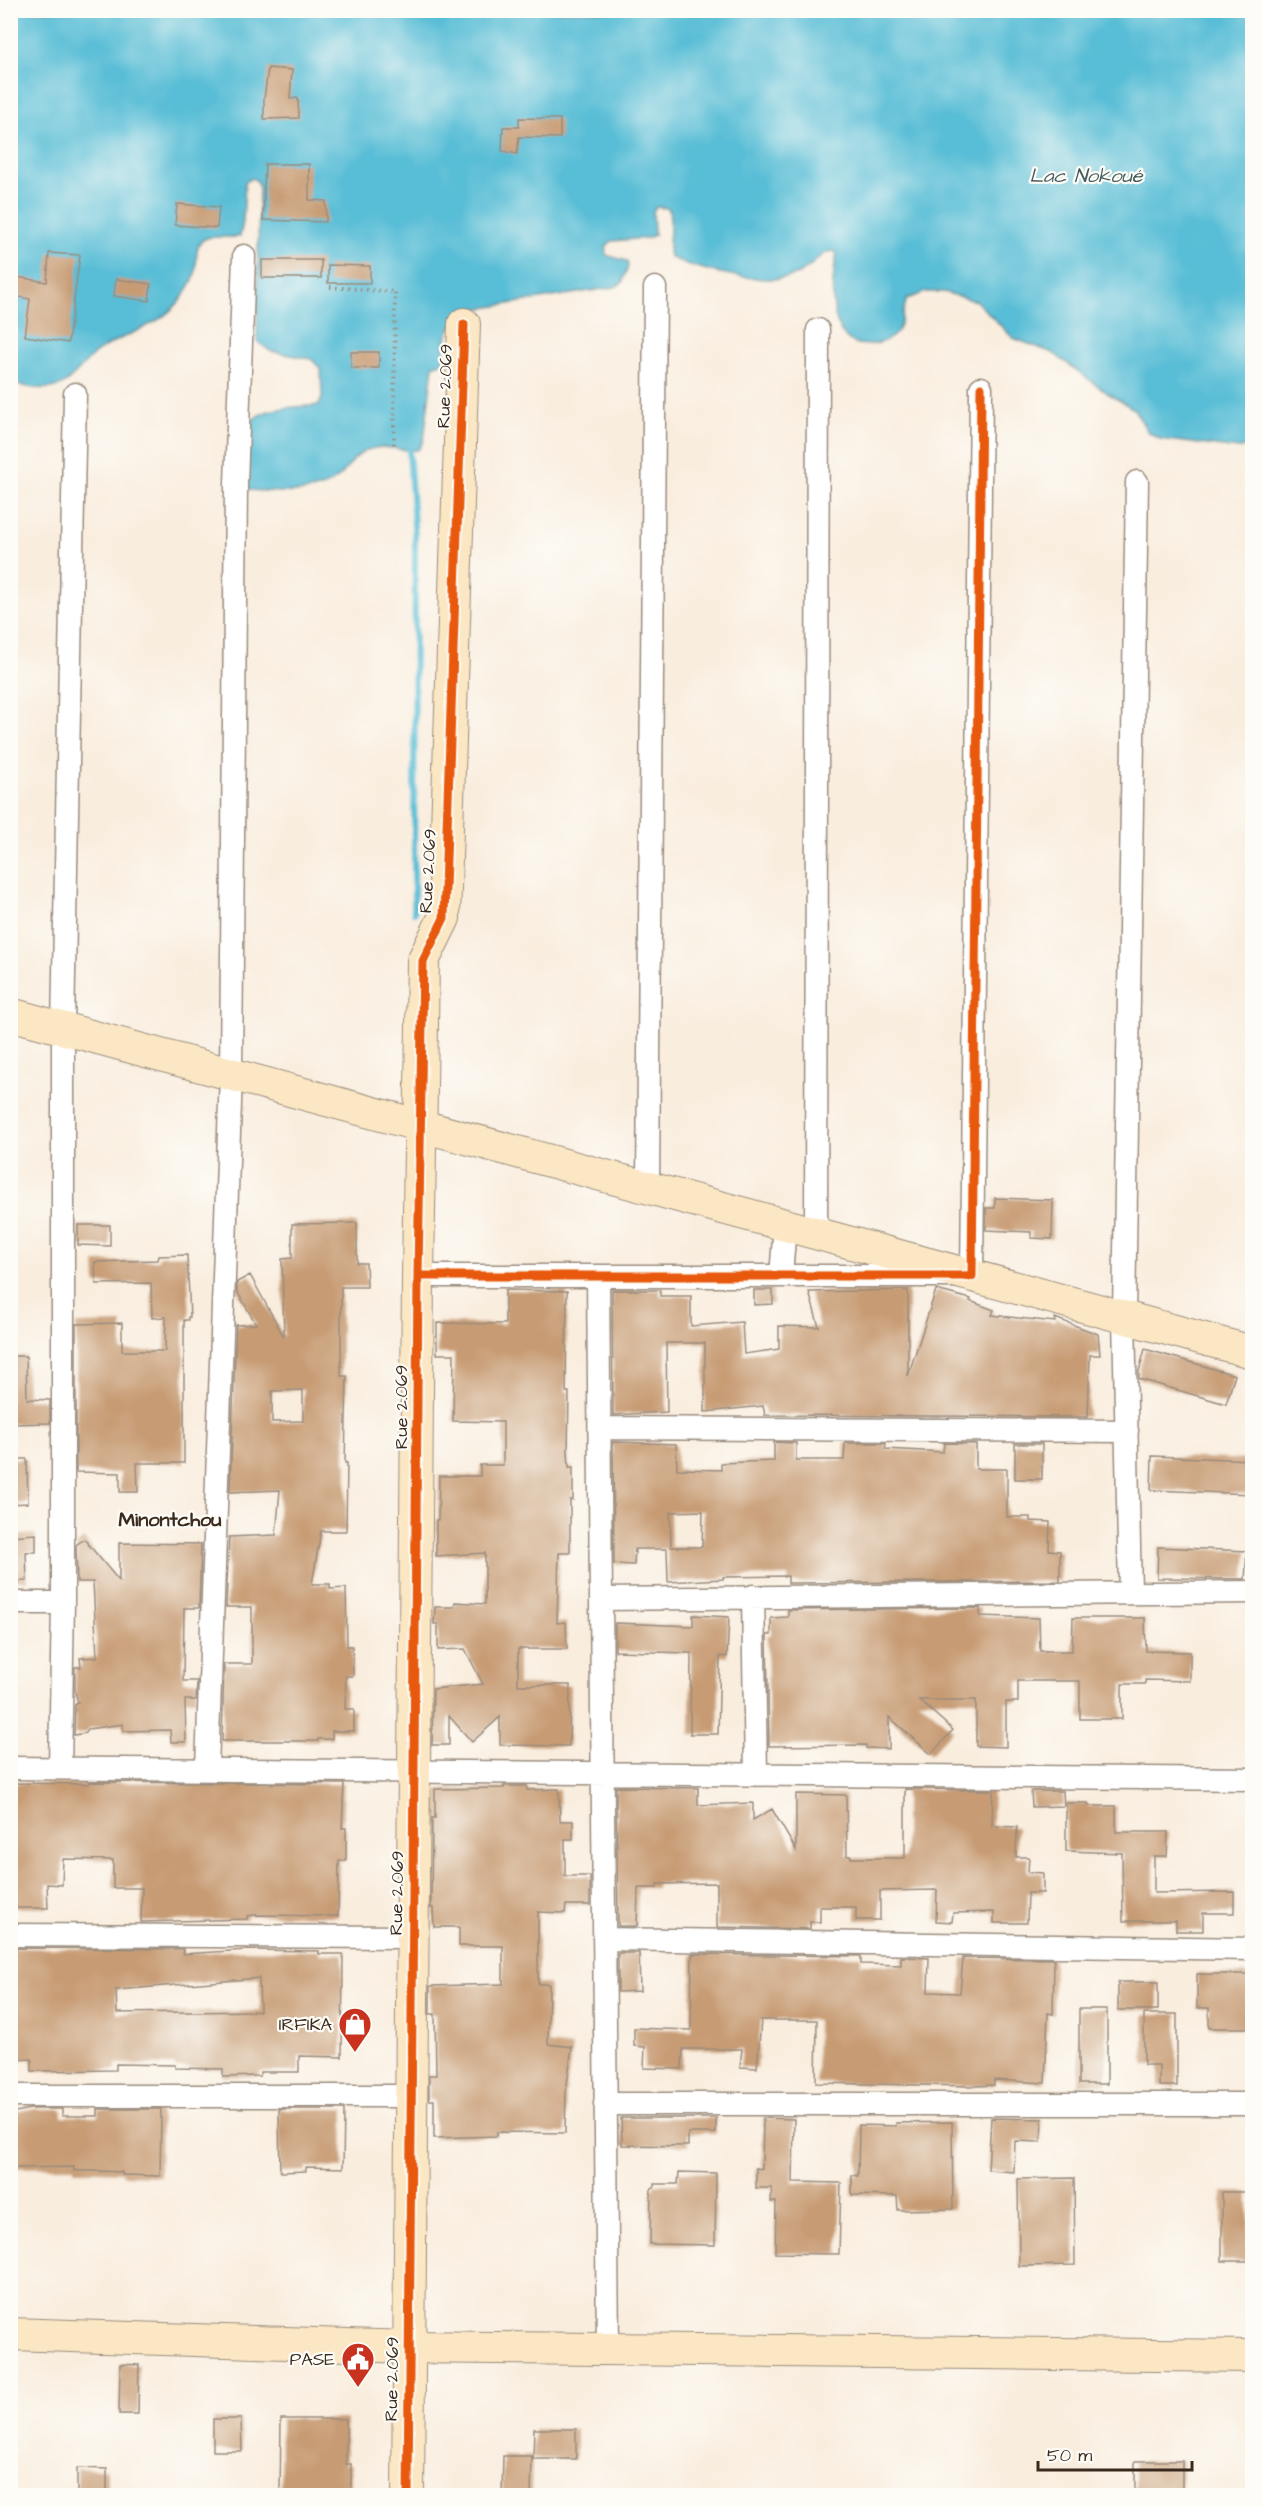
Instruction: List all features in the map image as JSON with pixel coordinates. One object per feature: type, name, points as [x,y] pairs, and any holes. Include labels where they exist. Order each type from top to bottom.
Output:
[{"type":"street","points":[[207,1769],[231,1074],[236,484],[244,256]]},
{"type":"street","points":[[648,1187],[655,288]]},
{"type":"street","name":"Rue 2.069","points":[[408,2496],[418,1276],[423,961],[444,918],[464,324]]},
{"type":"street","points":[[816,1233],[818,330]]},
{"type":"street","points":[[972,1276],[981,388]]},
{"type":"street","points":[[60,1768],[63,1603],[63,1028],[75,394]]},
{"type":"street","points":[[1130,1593],[1124,1317],[1137,482]]},
{"type":"street","points":[[10,1014],[1252,1352]]},
{"type":"street","points":[[781,1276],[785,1225]]},
{"type":"street","points":[[418,1276],[972,1276]]},
{"type":"street","points":[[598,1276],[608,2349]]},
{"type":"street","points":[[600,1428],[1127,1431]]},
{"type":"street","points":[[601,1599],[1252,1593]]},
{"type":"street","points":[[753,1596],[756,1774]]},
{"type":"street","points":[[10,1603],[63,1603]]},
{"type":"street","points":[[10,1768],[1252,1779]]},
{"type":"street","points":[[10,1935],[413,1937]]},
{"type":"street","points":[[604,1939],[1252,1949]]},
{"type":"street","points":[[10,2096],[411,2096]]},
{"type":"street","points":[[605,2104],[1252,2104]]},
{"type":"street","points":[[10,2334],[409,2347],[1252,2356]]},
{"type":"path","points":[[330,287],[395,292],[394,447]]},
{"type":"water","name":"Lac Nokoué","points":[[11,11],[1252,11],[1252,443],[1239,449],[1160,439],[1148,432],[1134,409],[1109,394],[1053,353],[1013,338],[976,301],[943,292],[926,292],[907,299],[898,330],[894,335],[888,340],[874,344],[858,344],[847,338],[839,327],[835,314],[833,282],[837,254],[834,251],[821,256],[800,273],[772,279],[735,276],[698,268],[670,257],[670,215],[668,208],[656,207],[653,211],[654,235],[648,238],[612,241],[606,247],[606,255],[627,261],[628,267],[622,283],[615,287],[477,309],[460,317],[447,336],[443,362],[433,366],[424,440],[418,450],[380,447],[367,450],[330,483],[308,491],[249,490],[245,475],[245,459],[248,431],[254,419],[270,411],[319,405],[322,398],[321,369],[311,359],[270,351],[257,341],[259,188],[257,181],[252,178],[245,182],[240,236],[213,237],[200,243],[194,277],[182,298],[173,308],[153,323],[97,352],[60,386],[35,388],[11,382]]},
{"type":"building","points":[[268,68],[292,70],[290,99],[298,98],[299,118],[264,119]]},
{"type":"building","points":[[519,118],[560,119],[560,138],[519,137],[517,154],[502,151],[503,127],[519,127]]},
{"type":"building","points":[[265,164],[309,164],[309,200],[326,201],[326,222],[263,220]]},
{"type":"building","points":[[177,204],[219,207],[217,228],[175,225]]},
{"type":"building","points":[[49,253],[80,255],[68,343],[25,336],[30,299],[14,296],[18,277],[47,282]]},
{"type":"building","points":[[262,260],[321,260],[321,278],[262,278]]},
{"type":"building","points":[[328,265],[370,266],[370,283],[328,283]]},
{"type":"building","points":[[116,279],[151,284],[149,301],[114,296]]},
{"type":"building","points":[[351,352],[379,352],[379,368],[351,368]]},
{"type":"building","points":[[995,1198],[1053,1200],[1052,1239],[1031,1238],[1031,1232],[986,1230],[986,1208],[995,1208]]},
{"type":"building","points":[[357,1223],[357,1263],[366,1263],[367,1287],[341,1287],[341,1376],[347,1376],[346,1531],[321,1531],[312,1584],[330,1584],[330,1589],[346,1588],[347,1646],[352,1646],[353,1676],[346,1676],[345,1709],[354,1709],[354,1731],[332,1731],[332,1739],[318,1739],[318,1741],[222,1741],[224,1664],[252,1664],[252,1607],[226,1607],[229,1537],[276,1535],[280,1490],[230,1492],[236,1325],[256,1324],[237,1291],[237,1282],[250,1275],[284,1337],[282,1259],[292,1258],[292,1224]],"holes":[[[303,1390],[303,1421],[272,1422],[272,1391]]]},
{"type":"building","points":[[78,1225],[110,1225],[110,1246],[78,1245]]},
{"type":"building","points":[[187,1255],[190,1317],[184,1320],[184,1463],[137,1463],[138,1492],[120,1492],[120,1473],[76,1472],[76,1324],[122,1323],[122,1351],[165,1351],[166,1317],[152,1318],[151,1283],[96,1284],[95,1262],[158,1260],[159,1256]]},
{"type":"building","points":[[505,1290],[567,1291],[566,1392],[569,1392],[568,1450],[569,1467],[573,1467],[573,1500],[570,1500],[570,1553],[559,1553],[557,1623],[566,1622],[567,1649],[518,1649],[518,1685],[570,1685],[569,1746],[500,1745],[500,1717],[472,1742],[449,1716],[449,1745],[432,1745],[433,1689],[483,1684],[465,1649],[438,1650],[438,1624],[434,1624],[435,1607],[454,1607],[455,1602],[485,1604],[485,1553],[436,1556],[439,1476],[480,1476],[480,1465],[503,1465],[503,1422],[453,1421],[454,1354],[437,1354],[437,1323],[505,1324]]},
{"type":"building","points":[[612,1290],[660,1290],[660,1296],[691,1296],[691,1326],[742,1322],[744,1354],[779,1349],[779,1326],[819,1327],[809,1292],[908,1290],[908,1376],[936,1290],[971,1299],[970,1301],[994,1310],[992,1315],[1055,1322],[1055,1318],[1098,1334],[1100,1355],[1090,1355],[1088,1417],[765,1415],[763,1406],[705,1412],[705,1343],[666,1343],[667,1412],[613,1415]]},
{"type":"building","points":[[754,1290],[773,1290],[773,1304],[754,1305]]},
{"type":"building","points":[[1145,1349],[1235,1375],[1226,1404],[1139,1379]]},
{"type":"building","points":[[10,1356],[26,1356],[27,1399],[50,1400],[50,1423],[10,1424]]},
{"type":"building","points":[[613,1442],[676,1444],[677,1469],[721,1470],[721,1463],[774,1461],[774,1442],[796,1443],[796,1460],[844,1460],[845,1443],[886,1443],[885,1449],[943,1452],[944,1443],[976,1444],[976,1469],[1007,1469],[1007,1517],[1030,1517],[1030,1521],[1050,1522],[1049,1550],[1060,1551],[1060,1581],[788,1583],[788,1576],[723,1577],[723,1579],[668,1582],[667,1549],[635,1549],[634,1565],[614,1564]],"holes":[[[703,1511],[702,1547],[671,1547],[670,1512]]]},
{"type":"building","points":[[1015,1444],[1042,1444],[1042,1479],[1015,1479]]},
{"type":"building","points":[[1152,1456],[1252,1460],[1252,1494],[1151,1490]]},
{"type":"building","points":[[10,1459],[27,1459],[28,1503],[10,1504]]},
{"type":"building","points":[[36,1534],[36,1552],[26,1552],[27,1581],[10,1581],[10,1536]]},
{"type":"building","points":[[84,1539],[119,1581],[119,1543],[201,1544],[199,1608],[184,1608],[183,1681],[197,1681],[196,1700],[185,1700],[186,1742],[171,1742],[170,1730],[123,1731],[123,1724],[88,1729],[86,1733],[74,1735],[75,1705],[78,1702],[75,1692],[75,1667],[81,1667],[80,1658],[97,1657],[93,1582],[77,1582],[76,1545]]},
{"type":"building","points":[[1158,1547],[1247,1551],[1245,1579],[1157,1578]]},
{"type":"building","points":[[980,1608],[980,1616],[1039,1618],[1040,1651],[1072,1651],[1073,1618],[1145,1618],[1146,1651],[1190,1652],[1190,1681],[1145,1680],[1145,1684],[1122,1684],[1122,1719],[1080,1719],[1080,1681],[1018,1681],[1018,1702],[1006,1702],[1006,1747],[976,1746],[976,1700],[919,1700],[953,1730],[931,1754],[889,1717],[889,1749],[866,1748],[866,1745],[769,1746],[767,1635],[771,1635],[771,1618],[788,1617],[788,1610]]},
{"type":"building","points":[[693,1615],[729,1617],[727,1657],[720,1656],[718,1734],[690,1734],[691,1653],[615,1651],[615,1623],[693,1626]]},
{"type":"building","points":[[89,1782],[344,1784],[342,1828],[346,1828],[346,1861],[339,1861],[338,1916],[255,1915],[247,1916],[247,1919],[141,1922],[142,1888],[113,1888],[113,1860],[63,1859],[62,1885],[47,1884],[48,1908],[10,1908],[10,1783],[89,1784]]},
{"type":"building","points":[[504,1786],[527,1786],[527,1790],[559,1789],[560,1821],[573,1821],[573,1839],[565,1839],[565,1876],[590,1876],[590,1905],[566,1905],[565,1913],[538,1912],[538,1984],[549,1984],[548,2044],[572,2047],[566,2092],[565,2133],[497,2132],[497,2136],[434,2138],[434,2100],[429,2100],[429,2075],[436,2075],[435,2014],[430,2014],[430,1986],[503,1984],[503,1946],[459,1946],[459,1927],[434,1927],[433,1908],[431,1908],[432,1818],[435,1818],[435,1789],[504,1788]]},
{"type":"building","points":[[616,1787],[698,1788],[698,1805],[753,1803],[753,1820],[772,1809],[796,1850],[796,1794],[846,1795],[847,1856],[851,1858],[905,1858],[905,1789],[993,1790],[992,1826],[1017,1827],[1016,1857],[1029,1857],[1028,1872],[1043,1873],[1043,1893],[1028,1893],[1027,1923],[994,1923],[994,1912],[953,1913],[952,1922],[936,1921],[937,1890],[880,1891],[880,1920],[856,1920],[856,1907],[820,1907],[820,1922],[810,1922],[810,1929],[717,1927],[717,1883],[657,1884],[657,1888],[638,1888],[637,1926],[618,1926]]},
{"type":"building","points":[[1031,1791],[1063,1791],[1064,1806],[1032,1807]]},
{"type":"building","points":[[1066,1803],[1116,1806],[1116,1832],[1168,1832],[1167,1856],[1154,1856],[1154,1893],[1234,1892],[1234,1913],[1203,1913],[1203,1931],[1176,1931],[1176,1921],[1123,1921],[1122,1853],[1066,1851]]},
{"type":"building","points":[[10,1948],[183,1949],[183,1954],[247,1950],[319,1951],[319,1954],[343,1954],[342,2057],[299,2056],[299,2072],[260,2072],[260,2076],[223,2077],[223,2069],[116,2064],[116,2070],[32,2071],[32,2059],[10,2060]],"holes":[[[259,1978],[260,2011],[117,2013],[116,1990]]]},
{"type":"building","points":[[618,1953],[639,1953],[640,1991],[618,1992]]},
{"type":"building","points":[[692,1954],[861,1956],[861,1964],[901,1965],[901,1957],[929,1958],[928,1992],[960,1993],[963,1958],[1054,1959],[1053,2014],[1048,2013],[1045,2083],[994,2080],[994,2085],[974,2086],[816,2083],[817,2020],[761,2020],[757,2068],[740,2067],[742,2049],[683,2049],[682,2069],[644,2068],[645,2047],[634,2046],[634,2028],[691,2030]]},
{"type":"building","points":[[1197,1974],[1252,1974],[1252,2028],[1209,2028],[1209,2008],[1197,2008]]},
{"type":"building","points":[[1118,1982],[1158,1982],[1158,2010],[1118,2010]]},
{"type":"building","points":[[1079,2009],[1107,2009],[1107,2084],[1079,2084]]},
{"type":"building","points":[[1144,2014],[1177,2014],[1177,2086],[1159,2086],[1159,2065],[1144,2065]]},
{"type":"building","points":[[30,2109],[62,2109],[62,2116],[98,2116],[98,2109],[161,2109],[160,2176],[74,2171],[74,2167],[10,2168],[10,2113]]},
{"type":"building","points":[[279,2109],[344,2109],[343,2168],[306,2167],[306,2171],[280,2172]]},
{"type":"building","points":[[621,2118],[716,2118],[716,2133],[688,2133],[688,2146],[622,2145]]},
{"type":"building","points":[[763,2118],[794,2119],[793,2182],[841,2183],[839,2254],[775,2253],[776,2202],[771,2202],[772,2188],[756,2188],[756,2168],[762,2169]]},
{"type":"building","points":[[991,2118],[1042,2119],[1041,2142],[1015,2141],[1014,2172],[988,2170]]},
{"type":"building","points":[[952,2122],[953,2209],[898,2210],[897,2196],[852,2195],[852,2175],[858,2176],[859,2125],[896,2126],[896,2123]]},
{"type":"building","points":[[679,2172],[716,2173],[715,2245],[650,2244],[651,2188],[654,2188],[654,2184],[678,2184]]},
{"type":"building","points":[[1074,2178],[1075,2265],[1019,2266],[1018,2179]]},
{"type":"building","points":[[1222,2192],[1249,2192],[1249,2261],[1222,2261]]},
{"type":"building","points":[[120,2364],[139,2365],[138,2414],[119,2414]]},
{"type":"building","points":[[213,2419],[241,2419],[242,2451],[213,2451]]},
{"type":"building","points":[[281,2419],[346,2419],[346,2464],[351,2464],[351,2496],[280,2496]]},
{"type":"building","points":[[534,2429],[576,2429],[576,2459],[533,2459]]},
{"type":"building","points":[[503,2456],[532,2456],[531,2496],[502,2496]]},
{"type":"building","points":[[1135,2461],[1182,2461],[1182,2496],[1135,2496]]},
{"type":"building","points":[[77,2468],[107,2469],[107,2496],[77,2496]]},
{"type":"waterway","points":[[409,451],[415,539],[414,913]]},
{"type":"cycle path","points":[[408,2496],[418,1276],[423,961],[444,918],[464,324]]},
{"type":"cycle path","points":[[418,1276],[972,1276],[981,388]]},
{"type":"place","name":"IRFIKA","points":[[355,2053]]},
{"type":"place","name":"PASE","points":[[358,2388]]},
{"type":"district","name":"Minontchou","points":[[170,1520]]}]
